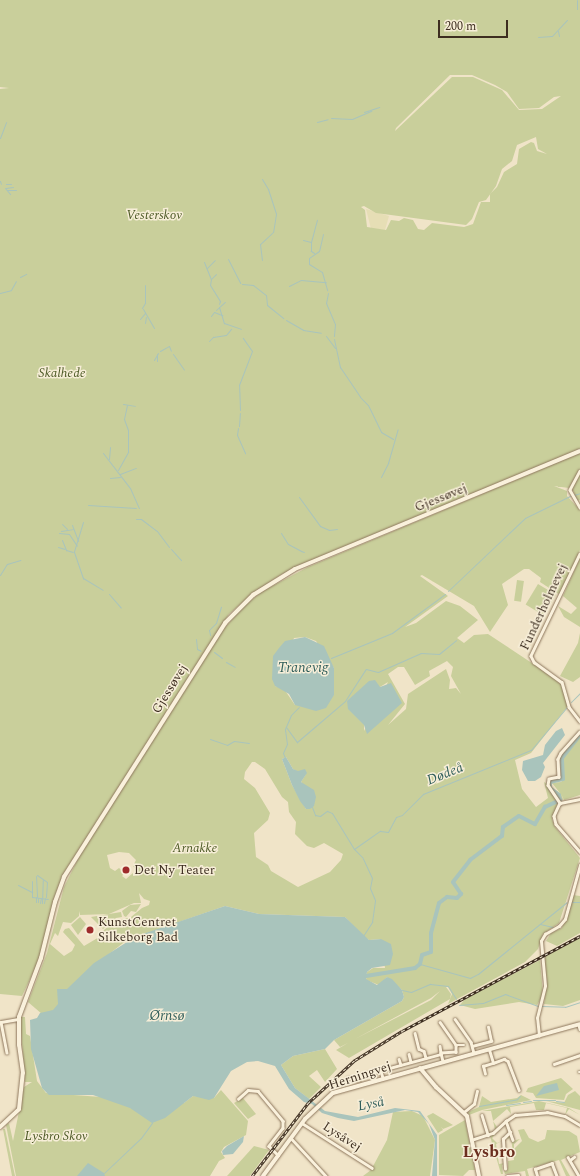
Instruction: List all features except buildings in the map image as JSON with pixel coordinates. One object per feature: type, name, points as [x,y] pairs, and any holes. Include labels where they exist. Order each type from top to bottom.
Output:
[{"type":"street","name":"Gjessøvej","points":[[0,1127],[17,1113],[23,1084],[18,1019],[43,953],[56,898],[71,863],[215,636],[234,613],[263,587],[295,569],[580,451]]},
{"type":"street","points":[[580,471],[570,490],[580,507]]},
{"type":"street","name":"Funderholmevej","points":[[580,554],[531,656],[534,662],[562,682],[570,707],[580,721]]},
{"type":"street","points":[[560,803],[549,788],[548,781],[559,777],[558,760],[561,753],[580,732]]},
{"type":"street","points":[[580,799],[560,803],[555,812],[556,824],[580,852]]},
{"type":"street","points":[[540,1036],[537,1018],[545,986],[541,942],[545,934],[559,926],[565,919],[580,865]]},
{"type":"street","points":[[7,1052],[1,1022],[18,1019]]},
{"type":"street","points":[[454,1019],[472,1046],[474,1053]]},
{"type":"street","points":[[348,1078],[354,1080],[411,1062],[441,1054],[456,1052],[456,1045],[440,1022]]},
{"type":"street","name":"Herningvej","points":[[263,1176],[318,1104],[338,1091],[474,1053],[580,1026]]},
{"type":"street","points":[[472,1046],[491,1041],[488,1027]]},
{"type":"street","points":[[414,1033],[419,1049],[424,1051],[426,1058]]},
{"type":"street","points":[[456,1045],[464,1045]]},
{"type":"street","points":[[440,1046],[443,1062]]},
{"type":"street","points":[[489,1049],[493,1063]]},
{"type":"street","points":[[409,1054],[411,1062]]},
{"type":"street","points":[[554,1064],[580,1055]]},
{"type":"street","points":[[399,1059],[401,1065]]},
{"type":"street","points":[[485,1074],[484,1066],[504,1059],[508,1061],[519,1090]]},
{"type":"street","points":[[420,1068],[436,1087],[464,1112],[474,1139],[480,1176]]},
{"type":"street","points":[[381,1071],[383,1078]]},
{"type":"street","points":[[238,1099],[248,1090],[258,1091],[283,1121],[283,1128],[269,1146],[278,1155]]},
{"type":"street","points":[[464,1112],[474,1104],[477,1091]]},
{"type":"street","points":[[474,1139],[488,1135],[515,1115],[547,1112],[565,1116],[580,1125]]},
{"type":"street","points":[[482,1115],[488,1135]]},
{"type":"street","points":[[506,1121],[513,1140]]},
{"type":"street","name":"Lysåvej","points":[[302,1123],[372,1168]]},
{"type":"street","points":[[505,1169],[503,1139],[510,1132]]},
{"type":"street","points":[[291,1138],[325,1176]]},
{"type":"street","points":[[574,1157],[569,1159],[579,1176]]},
{"type":"street","points":[[537,1176],[535,1169],[552,1163],[557,1176]]},
{"type":"street","points":[[507,1176],[518,1174]]},
{"type":"shaded area","points":[[366,209],[389,216],[385,230],[371,229]]},
{"type":"green space","name":"Vesterskov","points":[[0,0],[580,0],[580,449],[282,574],[253,593],[229,614],[64,873],[55,895],[40,958],[22,996],[0,994],[0,89],[9,88],[0,87]],"holes":[[[450,75],[472,75],[495,85],[507,92],[519,109],[539,108],[554,97],[561,96],[542,109],[519,110],[502,90],[473,77],[452,77],[395,131],[396,128]],[[536,137],[538,149],[547,154],[537,151],[534,143],[531,142],[519,149],[517,164],[504,172],[497,187],[491,193],[496,186],[502,169],[512,161],[517,145]],[[490,194],[490,202],[481,202],[473,224],[464,227],[432,223],[424,230],[418,229],[413,220],[404,218],[399,221],[391,220],[386,230],[367,227],[365,210],[361,207],[364,206],[376,213],[466,225],[472,219],[479,202],[486,200]]]},
{"type":"green space","name":"Arnakke","points":[[580,453],[580,470],[569,488],[554,486],[567,491],[567,496],[580,510],[580,550],[560,595],[540,582],[541,578],[529,569],[524,569],[502,584],[508,605],[490,632],[474,606],[422,575],[420,576],[448,596],[405,627],[416,623],[446,601],[460,606],[478,620],[457,638],[464,643],[474,635],[488,634],[556,679],[561,685],[568,706],[531,753],[515,760],[522,789],[536,807],[548,798],[544,782],[560,793],[552,783],[561,782],[564,779],[561,764],[564,755],[580,736],[580,795],[564,800],[561,794],[563,799],[557,805],[552,819],[555,827],[580,858],[559,923],[543,934],[538,949],[525,962],[448,1004],[450,999],[349,1058],[336,1050],[348,1043],[340,1047],[334,1040],[402,1001],[404,997],[402,990],[387,977],[379,985],[366,980],[367,972],[373,968],[385,968],[381,939],[369,940],[363,936],[345,917],[259,914],[225,906],[147,933],[132,936],[104,958],[55,1010],[42,1014],[28,1002],[47,953],[64,887],[81,853],[220,633],[245,605],[263,591],[308,567]],"holes":[[[305,637],[316,641],[334,668],[334,695],[295,705],[284,689],[275,686],[294,638]],[[447,661],[453,667],[451,676],[461,694],[456,688],[449,689],[450,680],[446,669],[408,694],[406,709],[388,725],[405,704],[388,674],[398,667],[404,667],[415,685],[430,676],[429,671]],[[388,682],[364,731],[364,725],[380,687]],[[286,757],[293,769],[298,772],[304,770],[306,774],[301,782],[310,790],[306,809],[292,785],[282,759]],[[252,762],[255,762],[265,769],[282,797],[288,802],[289,812],[296,822],[295,834],[307,846],[314,848],[324,843],[343,854],[341,860],[330,872],[298,887],[271,871],[268,865],[256,857],[254,833],[268,820],[270,813],[255,788],[244,779],[245,772]],[[119,852],[129,853],[136,860],[133,866],[139,874],[133,876],[133,873],[126,879],[122,876],[125,873],[119,868],[115,871],[110,868],[107,855]],[[139,893],[144,899],[150,901],[149,905],[142,908],[131,917],[114,922],[104,930],[101,936],[84,946],[69,928],[65,929],[63,932],[75,945],[72,951],[64,956],[50,944],[55,933],[58,936],[63,922],[71,923],[79,916],[79,911],[80,915],[109,914],[134,903],[141,903]],[[446,987],[448,987],[452,994],[450,999],[451,994]],[[440,991],[431,1000],[355,1039],[431,998]]]},
{"type":"green space","points":[[580,474],[580,500],[577,501],[572,488]]},
{"type":"green space","points":[[580,558],[580,627],[564,617],[558,606],[571,614],[577,608],[563,596]]},
{"type":"green space","points":[[517,580],[524,581],[521,602],[514,601]]},
{"type":"green space","points":[[538,584],[556,595],[544,615],[526,605]]},
{"type":"green space","points":[[580,633],[580,677],[573,682],[560,676],[578,643]]},
{"type":"green space","points":[[573,895],[580,896],[580,933],[557,946],[546,941],[551,933],[562,928]]},
{"type":"green space","points":[[141,904],[136,912],[131,911],[126,917],[124,916],[122,911],[130,905]]},
{"type":"green space","points":[[121,912],[122,917],[116,918],[103,929],[91,917]]},
{"type":"green space","points":[[80,917],[86,924],[78,935],[71,925]]},
{"type":"green space","points":[[580,938],[580,1000],[563,1006],[544,1004],[547,981],[544,957]]},
{"type":"green space","points":[[540,960],[543,995],[537,1005],[519,1002],[475,1009],[460,1005],[465,999]]},
{"type":"green space","name":"Lysbro Skov","points":[[20,1017],[25,1017],[26,1034],[30,1036],[37,1081],[46,1093],[184,1103],[193,1096],[214,1098],[221,1090],[248,1121],[246,1135],[224,1147],[221,1152],[225,1158],[219,1161],[210,1176],[16,1176],[6,1125],[9,1123],[13,1141],[24,1087],[32,1082],[25,1082]]},
{"type":"green space","points":[[325,1049],[337,1069],[325,1082],[317,1070],[309,1076],[321,1087],[309,1099],[295,1088],[281,1065],[293,1056]]},
{"type":"green space","points":[[561,1078],[573,1089],[566,1094],[564,1100],[536,1098],[533,1093],[526,1092],[528,1088]]},
{"type":"green space","points":[[575,1091],[580,1096],[580,1110],[546,1101],[564,1103],[568,1095]]},
{"type":"green space","points":[[521,1095],[531,1100],[482,1110],[469,1115],[468,1112],[479,1107],[482,1096],[491,1102],[517,1098]]},
{"type":"green space","points":[[243,1098],[256,1114],[248,1119],[234,1103]]},
{"type":"green space","points":[[539,1101],[569,1108],[580,1115],[569,1109],[565,1115],[567,1108],[546,1103],[544,1110],[536,1110],[534,1103],[510,1107],[511,1114],[507,1109],[493,1121],[491,1111],[482,1111]]},
{"type":"green space","points":[[412,1111],[423,1116],[435,1140],[430,1176],[363,1176],[371,1170],[387,1140],[393,1112]]},
{"type":"green space","points":[[433,1113],[453,1125],[443,1129],[441,1127],[443,1130],[438,1133],[427,1116]]},
{"type":"green space","points":[[465,1120],[475,1170],[469,1170],[463,1176],[439,1175],[439,1135]]},
{"type":"green space","points":[[493,1121],[497,1127],[495,1130]]},
{"type":"green space","points":[[505,1124],[492,1138],[497,1143],[502,1141],[496,1144],[499,1164],[505,1163],[502,1165],[503,1174],[501,1174],[490,1136]]},
{"type":"green space","points":[[3,1129],[5,1129],[15,1176],[12,1176]]},
{"type":"green space","points":[[524,1129],[529,1138],[538,1142],[545,1139],[547,1130],[569,1131],[577,1136],[580,1152],[561,1160],[570,1176],[566,1176],[559,1160],[527,1169],[529,1176],[526,1176],[525,1171],[505,1174],[504,1171],[508,1169],[508,1161],[514,1160],[511,1139],[512,1141],[520,1139],[514,1144],[514,1149],[522,1141],[518,1130]]},
{"type":"green space","points":[[508,1135],[511,1138],[505,1139]]},
{"type":"green space","points":[[254,1146],[269,1150],[250,1176],[227,1176]]},
{"type":"water","name":"Tranevig","points":[[305,637],[324,646],[334,668],[334,695],[326,708],[316,711],[295,705],[289,694],[275,686],[272,679],[273,656],[279,648],[285,641]]},
{"type":"water","points":[[375,680],[380,687],[391,683],[402,703],[367,734],[364,725],[348,709],[347,701],[369,681]]},
{"type":"water","points":[[562,728],[565,735],[543,763],[545,767],[541,777],[535,781],[528,781],[522,770],[523,761],[543,755],[545,745],[556,731]]},
{"type":"water","points":[[286,757],[293,769],[298,771],[305,769],[307,773],[301,782],[314,790],[316,797],[314,806],[310,809],[306,809],[300,801],[292,785],[282,759]]},
{"type":"water","name":"Ørnsø","points":[[225,906],[259,914],[345,917],[369,940],[381,939],[391,944],[393,954],[390,965],[372,968],[367,972],[366,979],[377,985],[387,977],[392,979],[402,990],[404,997],[402,1001],[334,1040],[325,1049],[293,1056],[281,1065],[295,1088],[325,1111],[358,1117],[395,1108],[420,1111],[437,1135],[437,1176],[432,1176],[435,1140],[429,1124],[418,1112],[405,1110],[354,1121],[322,1113],[312,1104],[304,1102],[289,1089],[275,1066],[258,1061],[247,1062],[231,1071],[214,1098],[209,1100],[193,1096],[165,1118],[152,1123],[130,1108],[93,1095],[49,1095],[42,1088],[31,1049],[30,1020],[37,1018],[40,1013],[53,1010],[58,1004],[57,989],[67,989],[94,963],[127,942],[130,938],[127,932],[131,938]]},
{"type":"water","points":[[557,1083],[559,1090],[536,1096],[544,1086]]},
{"type":"water","points":[[244,1136],[243,1142],[233,1154],[223,1155],[222,1151],[227,1146]]},
{"type":"water","points":[[88,1163],[104,1173],[105,1176],[77,1176]]},
{"type":"waterway","points":[[577,0],[577,9]]},
{"type":"waterway","points":[[538,37],[552,36],[567,20]]},
{"type":"waterway","points":[[558,31],[559,36]]},
{"type":"waterway","points":[[364,112],[379,107]]},
{"type":"waterway","points":[[331,118],[352,119],[371,111]]},
{"type":"waterway","points":[[317,122],[328,119]]},
{"type":"waterway","points":[[0,138],[6,122]]},
{"type":"waterway","points":[[262,179],[268,189],[276,214],[273,232],[260,244],[262,260]]},
{"type":"waterway","points":[[6,184],[11,184]]},
{"type":"waterway","points":[[6,188],[13,187]]},
{"type":"waterway","points":[[5,188],[10,194]]},
{"type":"waterway","points":[[7,190],[16,190]]},
{"type":"waterway","points":[[314,253],[311,251],[311,242],[317,220]]},
{"type":"waterway","points":[[323,234],[319,251],[309,258],[309,264],[322,272],[327,290]]},
{"type":"waterway","points":[[303,240],[311,242]]},
{"type":"waterway","points":[[228,259],[240,283]]},
{"type":"waterway","points":[[207,268],[215,260]]},
{"type":"waterway","points":[[204,262],[211,279],[210,285],[220,301],[219,304]]},
{"type":"waterway","points":[[20,277],[26,274]]},
{"type":"waterway","points":[[211,279],[216,274]]},
{"type":"waterway","points":[[289,286],[301,280],[326,282]]},
{"type":"waterway","points":[[0,293],[11,290],[16,281]]},
{"type":"waterway","points":[[242,284],[253,285],[266,295],[267,305],[283,318]]},
{"type":"waterway","points":[[142,308],[145,303],[145,285]]},
{"type":"waterway","points":[[328,293],[326,303],[335,324],[334,336]]},
{"type":"waterway","points":[[216,310],[225,302]]},
{"type":"waterway","points":[[219,307],[224,323],[241,329]]},
{"type":"waterway","points":[[143,309],[154,328]]},
{"type":"waterway","points":[[211,316],[214,312],[222,315]]},
{"type":"waterway","points":[[140,319],[145,313]]},
{"type":"waterway","points":[[145,323],[146,317]]},
{"type":"waterway","points":[[286,320],[303,330],[321,333]]},
{"type":"waterway","points":[[209,341],[213,337],[226,335],[231,329]]},
{"type":"waterway","points":[[326,336],[335,348]]},
{"type":"waterway","points":[[240,410],[239,385],[252,351],[243,338]]},
{"type":"waterway","points":[[334,339],[340,367],[360,397],[368,405],[381,432],[393,439]]},
{"type":"waterway","points":[[160,351],[169,346],[171,351]]},
{"type":"waterway","points":[[154,360],[158,353]]},
{"type":"waterway","points":[[157,354],[157,361]]},
{"type":"waterway","points":[[173,354],[184,370]]},
{"type":"waterway","points":[[123,404],[135,406]]},
{"type":"waterway","points":[[118,470],[128,452],[128,430],[124,419],[127,405]]},
{"type":"waterway","points":[[239,426],[240,413]]},
{"type":"waterway","points":[[238,428],[237,435],[245,453]]},
{"type":"waterway","points":[[381,477],[388,463],[398,429]]},
{"type":"waterway","points":[[109,459],[110,447]]},
{"type":"waterway","points":[[103,453],[130,488],[139,508]]},
{"type":"waterway","points":[[120,474],[136,468]]},
{"type":"waterway","points":[[110,478],[120,477]]},
{"type":"waterway","points":[[574,495],[580,493]]},
{"type":"waterway","points":[[448,591],[525,518],[570,496]]},
{"type":"waterway","points":[[299,497],[320,526],[329,530],[337,529]]},
{"type":"waterway","points":[[88,505],[136,508]]},
{"type":"waterway","points":[[136,519],[141,519],[157,531],[169,547]]},
{"type":"waterway","points":[[83,522],[74,552],[83,578],[103,590]]},
{"type":"waterway","points":[[62,524],[67,529]]},
{"type":"waterway","points":[[72,525],[78,541]]},
{"type":"waterway","points":[[61,531],[73,529]]},
{"type":"waterway","points":[[59,533],[69,534],[77,546]]},
{"type":"waterway","points":[[281,533],[288,544],[301,551]]},
{"type":"waterway","points":[[62,540],[66,550],[73,552]]},
{"type":"waterway","points":[[58,547],[65,549]]},
{"type":"waterway","points":[[171,549],[181,560]]},
{"type":"waterway","points":[[0,575],[7,564],[20,560]]},
{"type":"waterway","points":[[109,594],[121,608]]},
{"type":"waterway","points":[[331,658],[392,633],[445,594]]},
{"type":"waterway","points":[[210,635],[209,630],[216,623],[221,607]]},
{"type":"waterway","points":[[196,639],[197,649],[201,651]]},
{"type":"waterway","points":[[286,727],[297,742],[345,701],[366,669],[378,672],[421,653],[439,654],[456,640]]},
{"type":"waterway","points":[[214,652],[222,658]]},
{"type":"waterway","points":[[226,662],[235,667]]},
{"type":"waterway","name":"Dødeå","points":[[571,702],[580,693]]},
{"type":"waterway","points":[[285,758],[283,753],[287,744],[285,729],[291,715],[299,707]]},
{"type":"waterway","name":"Dødeå","points":[[363,936],[372,922],[375,900],[370,888],[372,878],[362,857],[354,849],[380,831],[388,832],[396,817],[402,815],[423,794],[531,750],[567,707]]},
{"type":"waterway","points":[[366,976],[415,968],[420,964],[422,955],[431,952],[431,933],[439,903],[447,897],[457,898],[461,894],[453,882],[470,860],[502,836],[503,827],[519,816],[535,824],[545,807],[560,800],[559,795],[550,788],[550,782],[563,779],[562,758],[580,735]]},
{"type":"waterway","points":[[210,739],[227,745],[234,741],[249,743]]},
{"type":"waterway","points":[[312,807],[315,815],[320,816],[327,811],[332,813],[354,849]]},
{"type":"waterway","points":[[37,875],[47,882],[46,897]]},
{"type":"waterway","points":[[36,876],[37,897]]},
{"type":"waterway","points":[[42,903],[43,880]]},
{"type":"waterway","points":[[32,881],[32,897],[48,899]]},
{"type":"waterway","points":[[18,885],[32,892]]},
{"type":"waterway","points":[[36,897],[36,902]]},
{"type":"waterway","points":[[40,903],[41,898]]},
{"type":"waterway","points":[[44,903],[45,898]]},
{"type":"waterway","points":[[420,964],[470,978],[478,974],[567,902]]},
{"type":"waterway","points":[[572,902],[580,902]]},
{"type":"waterway","points":[[540,924],[553,927]]},
{"type":"waterway","points":[[402,990],[411,992],[430,984],[448,986],[456,999]]},
{"type":"waterway","points":[[459,1005],[483,1003],[505,994],[538,1006]]},
{"type":"waterway","points":[[542,1006],[565,1007],[580,1002]]},
{"type":"waterway","points":[[479,1106],[517,1099],[520,1096]]},
{"type":"waterway","points":[[533,1100],[555,1100]]},
{"type":"waterway","points":[[523,1102],[531,1101]]},
{"type":"waterway","points":[[556,1101],[564,1102]]},
{"type":"waterway","points":[[506,1105],[520,1103]]},
{"type":"waterway","points":[[104,1173],[141,1138],[152,1123]]},
{"type":"railway","points":[[252,1176],[308,1103],[355,1060],[402,1031],[580,936]]},
{"type":"place","name":"Det Ny Teater","points":[[126,870]]},
{"type":"place","name":"KunstCentret Silkeborg Bad","points":[[90,930]]},
{"type":"district","name":"Lysbro","points":[[489,1153]]},
{"type":"park label","name":"Skalhede","points":[[62,373]]},
{"type":"water label","name":"Lyså","points":[[371,1104]]}]
